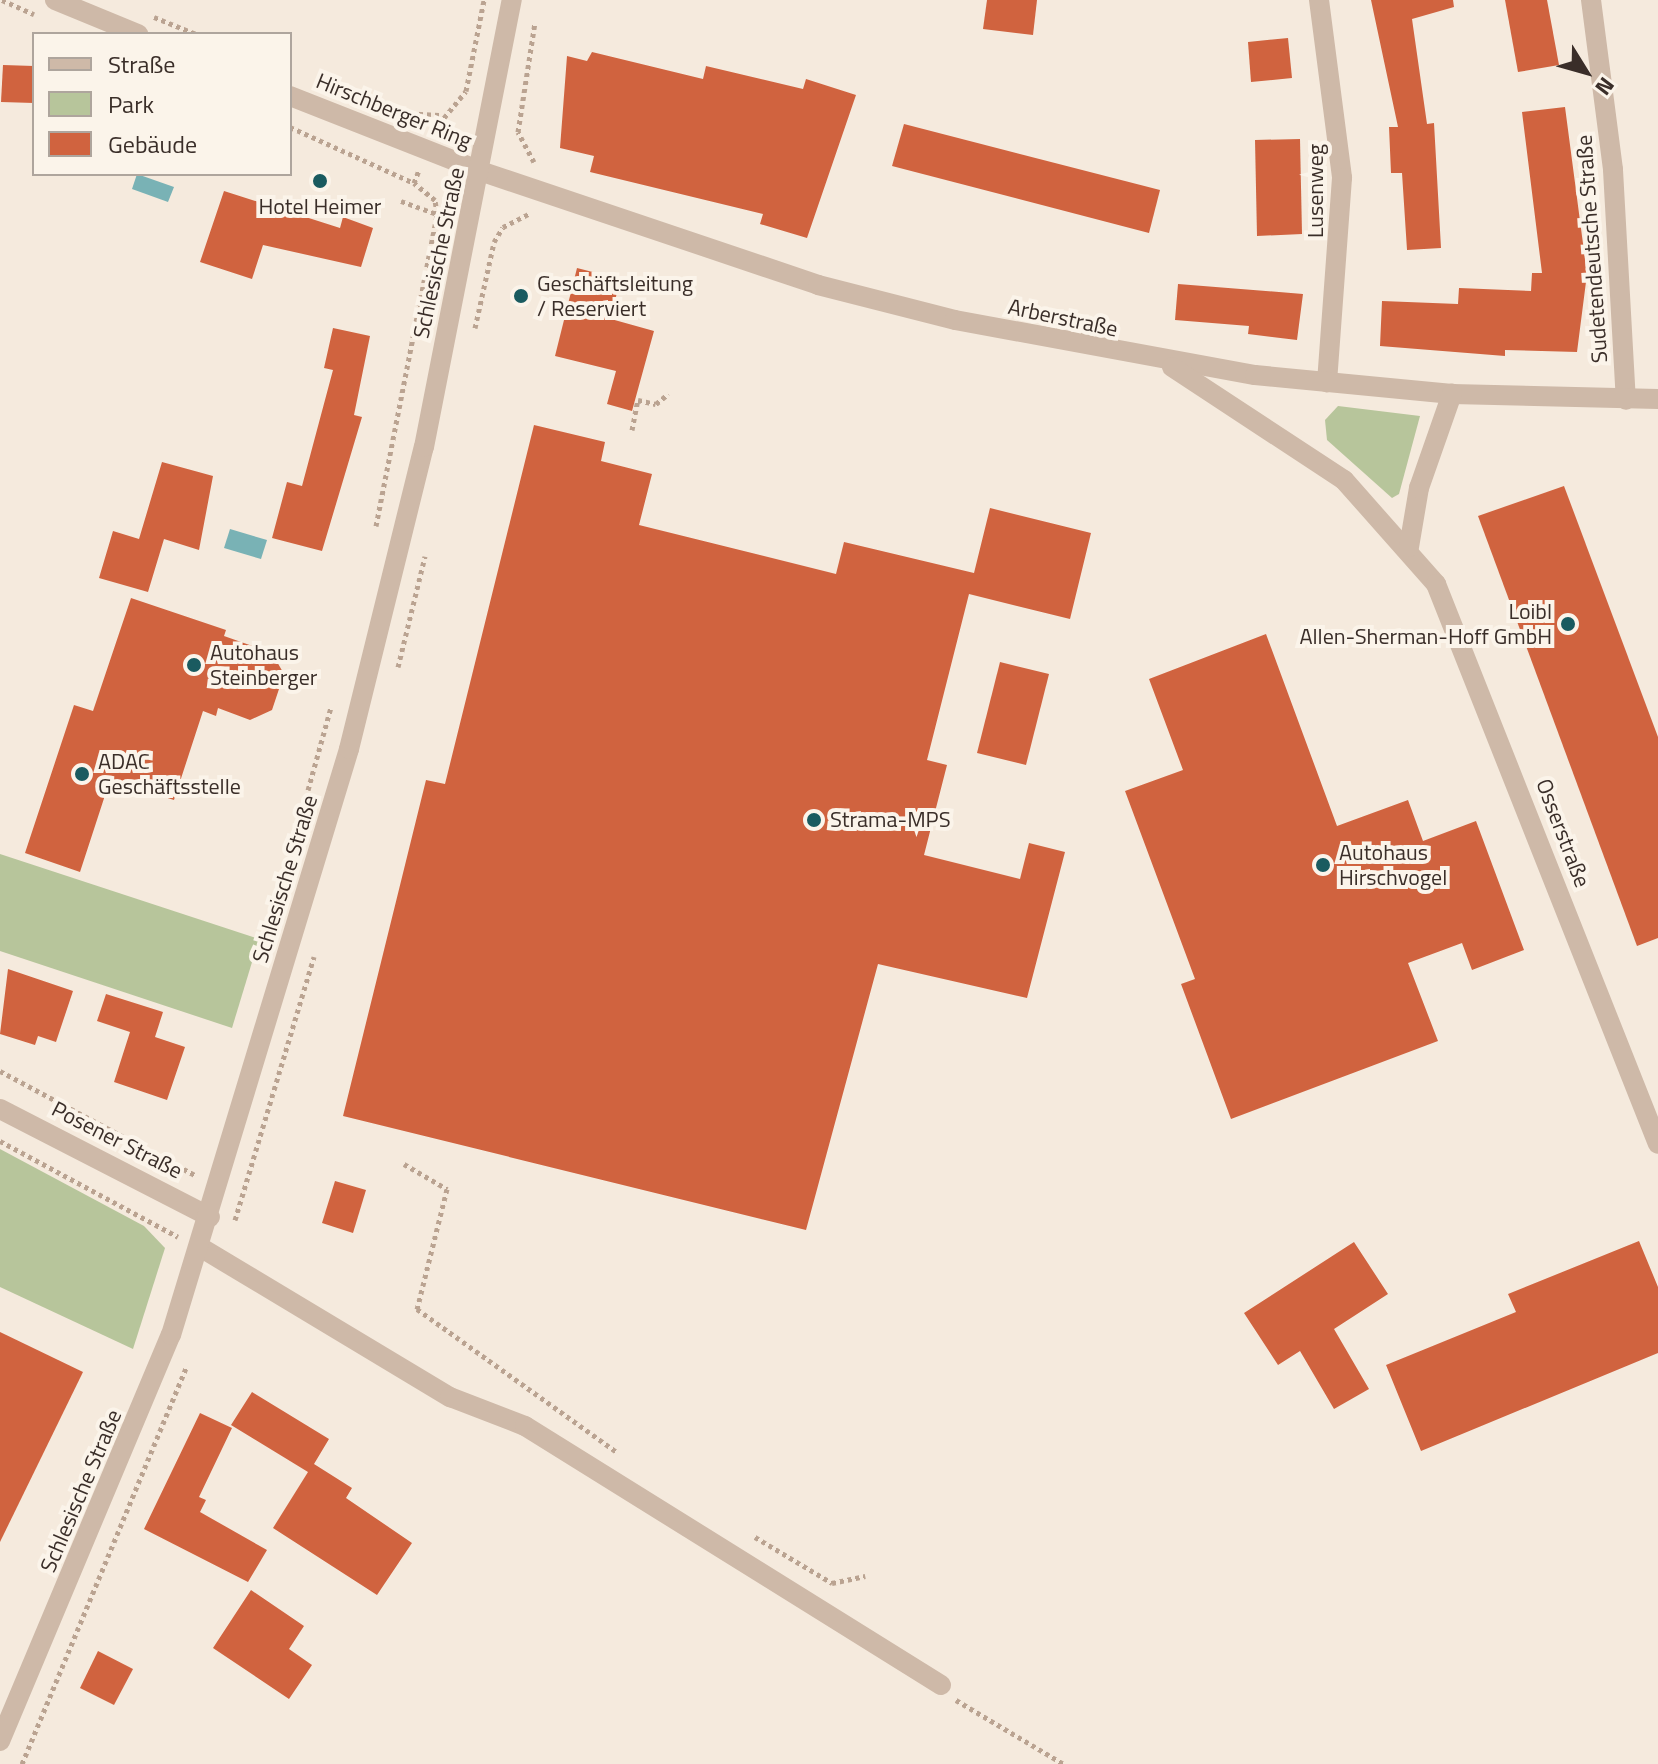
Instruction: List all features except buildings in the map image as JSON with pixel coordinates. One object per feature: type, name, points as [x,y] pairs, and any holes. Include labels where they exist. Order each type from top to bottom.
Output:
[{"type":"street","points":[[55,0],[133,32]]},
{"type":"street","name":"Schlesische Straße","points":[[0,1741],[128,1444],[210,1217],[381,629],[480,171],[512,0]]},
{"type":"street","name":"Lusenweg","points":[[1319,0],[1334,69],[1342,178],[1327,382]]},
{"type":"street","name":"Sudetendeutsche Straße","points":[[1591,0],[1613,170],[1626,400]]},
{"type":"street","name":"Hirschberger Ring","points":[[292,97],[480,171]]},
{"type":"street","name":"Arberstraße","points":[[480,171],[818,285],[1165,363],[1452,394],[1658,399]]},
{"type":"street","name":"Osserstraße","points":[[1165,363],[1287,436],[1344,480],[1409,547],[1457,629],[1658,1144]]},
{"type":"street","points":[[1409,547],[1419,488],[1452,394]]},
{"type":"street","name":"Posener Straße","points":[[0,1109],[210,1217]]},
{"type":"street","points":[[200,1247],[450,1397],[525,1426],[941,1685]]},
{"type":"path","points":[[414,183],[439,115],[458,107],[466,91],[484,0]]},
{"type":"path","points":[[292,128],[414,183],[435,200],[437,214],[373,543]]},
{"type":"path","points":[[401,201],[437,214]]},
{"type":"path","points":[[632,430],[638,400],[656,404],[668,394]]},
{"type":"path","points":[[303,807],[333,703]]},
{"type":"path","points":[[0,1071],[197,1176]]},
{"type":"path","points":[[0,1141],[178,1237]]},
{"type":"path","points":[[173,1251],[202,1162]]},
{"type":"path","points":[[404,1164],[447,1189],[417,1309],[621,1454]]},
{"type":"path","points":[[739,1528],[832,1583],[865,1576]]},
{"type":"path","points":[[941,1685],[1064,1764]]},
{"type":"green space","points":[[1338,406],[1420,416],[1399,494],[1392,498],[1327,440],[1325,420]]},
{"type":"green space","points":[[0,854],[259,939],[232,1028],[0,951]]},
{"type":"green space","points":[[0,1149],[144,1226],[165,1248],[133,1349],[0,1287]]},
{"type":"water","points":[[136,176],[174,187],[168,202],[132,189]]},
{"type":"water","points":[[230,529],[267,540],[261,559],[224,548]]},
{"type":"place","name":"Hotel Heimer","points":[[320,181]]},
{"type":"place","name":"Geschäftsleitung / Reserviert","points":[[521,296]]},
{"type":"place","name":"Loibl Allen-Sherman-Hoff GmbH","points":[[1568,624]]},
{"type":"place","name":"Autohaus Steinberger","points":[[194,665]]},
{"type":"place","name":"ADAC Geschäftsstelle","points":[[82,774]]},
{"type":"place","name":"Strama-MPS","points":[[814,820]]},
{"type":"place","name":"Autohaus Hirschvogel","points":[[1323,865]]}]
